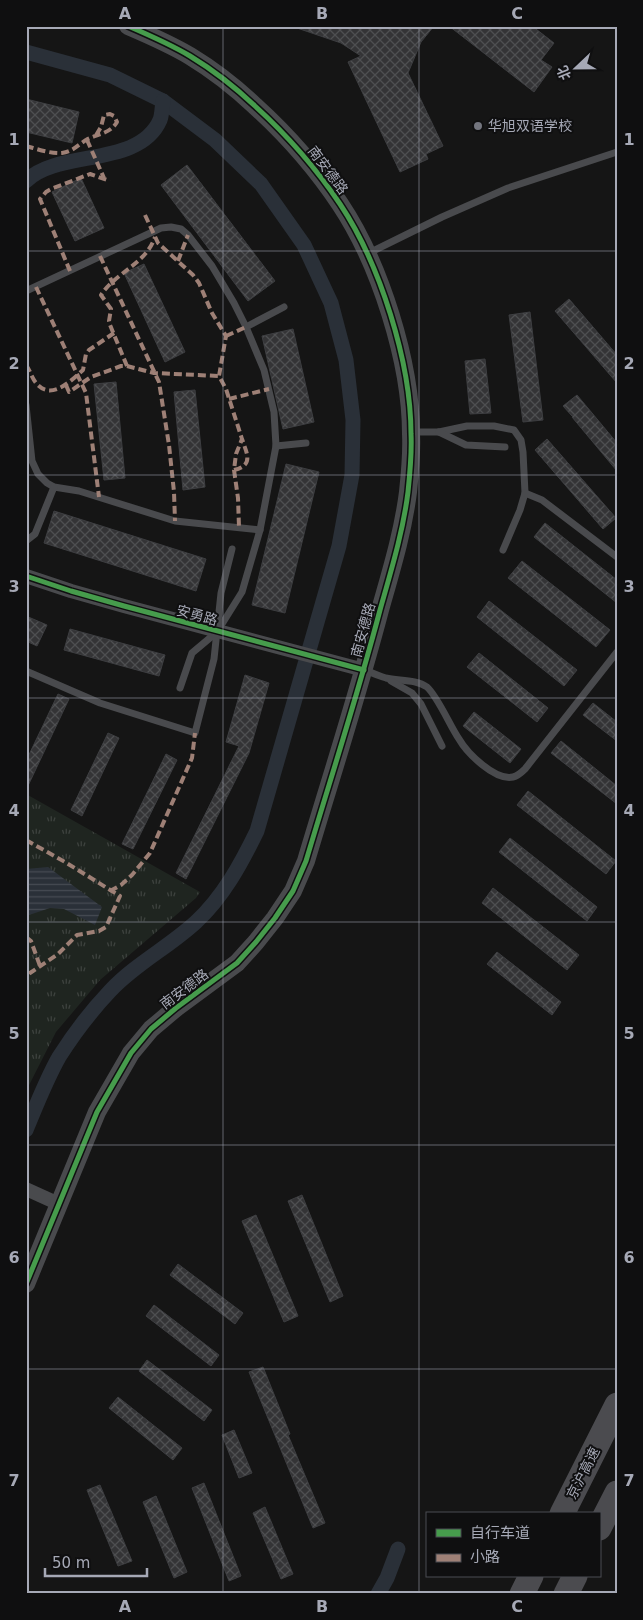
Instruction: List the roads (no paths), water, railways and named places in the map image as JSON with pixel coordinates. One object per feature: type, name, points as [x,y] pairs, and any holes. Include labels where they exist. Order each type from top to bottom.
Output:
[{"type":"highway","name":"京沪高速","points":[[563,1512],[617,1405]]},
{"type":"highway","points":[[600,1526],[617,1493]]},
{"type":"highway","points":[[522,1594],[530,1578]]},
{"type":"highway","points":[[566,1594],[574,1578]]},
{"type":"street","name":"南安德路","points":[[26,1284],[97,1112],[131,1053],[151,1029],[237,963],[275,918],[293,891],[306,861],[364,670],[398,545],[408,493],[412,432],[399,346],[387,303],[367,254],[342,206],[312,164],[276,124],[234,87],[190,56],[128,26]]},
{"type":"street","name":"安勇路","points":[[26,576],[71,591],[218,632],[364,670]]},
{"type":"street","points":[[27,1189],[59,1204]]},
{"type":"lane","points":[[367,254],[442,217],[508,188],[617,152]]},
{"type":"lane","points":[[26,291],[152,232],[171,226],[181,229],[198,246],[234,303],[246,326],[264,370],[274,412],[276,446],[260,530],[242,592],[218,632],[192,653],[180,688]]},
{"type":"lane","points":[[246,326],[284,307]]},
{"type":"lane","points":[[26,404],[32,461],[34,468],[47,484],[79,491],[175,521],[260,530]]},
{"type":"lane","points":[[412,432],[439,432],[467,426],[494,426],[514,430],[521,440],[524,452],[524,493],[520,510],[503,550]]},
{"type":"lane","points":[[439,432],[466,445],[505,447]]},
{"type":"lane","points":[[276,446],[306,443]]},
{"type":"lane","points":[[26,541],[35,534],[54,486]]},
{"type":"lane","points":[[524,493],[542,500],[617,557]]},
{"type":"lane","points":[[26,671],[100,703],[195,733],[214,659],[221,593],[232,549]]},
{"type":"lane","points":[[386,678],[417,683],[427,688],[436,699],[459,740],[468,752],[491,771],[512,778],[526,769],[617,652]]},
{"type":"lane","points":[[364,670],[386,678],[412,693],[421,704],[442,746]]},
{"type":"waterway","points":[[26,52],[110,75],[163,101],[215,140],[261,184],[304,245],[331,303],[346,360],[353,420],[352,475],[339,546],[257,831],[231,880],[206,912],[186,931],[120,981],[103,998],[83,1023],[54,1066],[26,1130]]},
{"type":"waterway","points":[[26,181],[40,171],[57,165],[117,152],[135,145],[150,135],[160,120],[163,101]]},
{"type":"waterway","points":[[378,1594],[387,1578],[398,1549]]},
{"type":"place","name":"华旭双语学校","points":[[478,126]]}]
